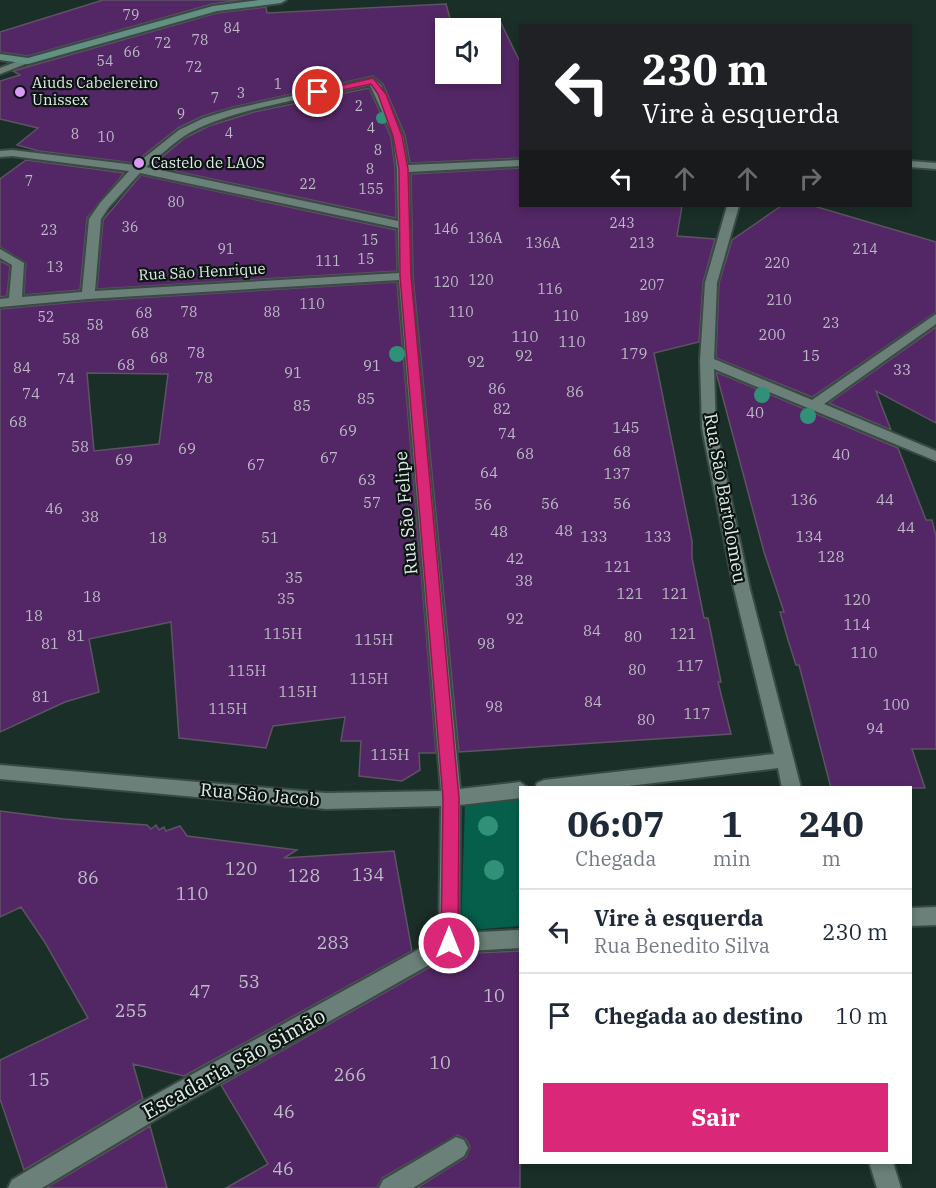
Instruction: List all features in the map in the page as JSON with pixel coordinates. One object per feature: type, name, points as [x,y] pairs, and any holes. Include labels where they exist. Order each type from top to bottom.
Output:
[{"type":"main road","points":[[0,57],[27,61],[216,8],[281,0]]},
{"type":"street","points":[[0,71],[27,61]]},
{"type":"street","name":"Rua São Felipe","points":[[137,169],[183,132],[208,120],[318,92],[373,81],[398,136],[403,169],[405,276],[451,798],[449,943]]},
{"type":"street","points":[[0,154],[12,153],[137,169],[405,226]]},
{"type":"street","points":[[403,169],[519,163]]},
{"type":"street","points":[[912,164],[936,166]]},
{"type":"street","points":[[88,295],[95,219],[104,205],[137,169]]},
{"type":"street","name":"Rua São Bartolomeu","points":[[733,207],[711,283],[707,361],[709,428],[742,589],[792,786]]},
{"type":"street","points":[[0,253],[18,263],[15,301]]},
{"type":"street","name":"Rua São Henrique","points":[[0,303],[88,295],[405,276]]},
{"type":"street","points":[[814,405],[936,318]]},
{"type":"street","points":[[707,361],[936,456]]},
{"type":"street","points":[[561,786],[785,760]]},
{"type":"street","name":"Rua São Jacob","points":[[0,772],[326,801],[451,798],[519,790]]},
{"type":"street","points":[[912,917],[936,916]]},
{"type":"street","points":[[449,943],[519,939]]},
{"type":"street","name":"Escadaria São Simão","points":[[20,1188],[152,1109],[449,943]]},
{"type":"street","points":[[392,1188],[456,1148]]},
{"type":"street","points":[[882,1164],[889,1188]]},
{"type":"green space","points":[[519,798],[519,926],[461,931],[465,802]]},
{"type":"building","points":[[103,0],[242,0],[212,4],[28,56],[0,52],[0,32]]},
{"type":"building","points":[[446,4],[450,18],[435,18],[435,84],[501,84],[501,23],[519,60],[519,158],[410,163],[405,135],[383,84],[373,76],[233,107],[203,116],[178,128],[134,163],[39,151],[17,145],[38,128],[0,119],[0,81],[20,75],[13,71],[217,13],[266,7],[267,13]]},
{"type":"building","points":[[369,88],[391,137],[395,169],[396,218],[151,166],[185,138],[209,126],[254,112]]},
{"type":"building","points":[[26,160],[124,173],[87,218],[80,290],[24,295],[26,263],[0,247],[0,179]]},
{"type":"building","points":[[519,168],[519,207],[682,207],[677,236],[715,239],[703,283],[699,342],[654,353],[692,541],[692,558],[704,618],[708,618],[721,682],[718,682],[731,734],[459,752],[413,276],[411,174]]},
{"type":"building","points":[[141,175],[396,230],[397,271],[97,289],[103,220]]},
{"type":"building","points":[[780,207],[817,207],[936,242],[936,312],[812,397],[716,358],[719,283],[732,240]]},
{"type":"building","points":[[0,261],[10,266],[7,296],[0,297]]},
{"type":"building","points":[[397,282],[436,753],[419,753],[420,770],[402,781],[359,776],[361,741],[341,741],[345,717],[273,726],[266,748],[179,738],[171,622],[89,639],[99,692],[65,702],[0,732],[0,309],[88,301]],"holes":[[[87,373],[168,374],[159,444],[94,451]]]},
{"type":"building","points":[[936,327],[936,423],[876,391],[891,430],[829,403]]},
{"type":"building","points":[[716,372],[898,448],[926,520],[932,520],[936,536],[936,749],[912,749],[925,788],[830,786],[799,665],[796,665],[780,612],[784,612],[764,552]]},
{"type":"building","points":[[0,811],[63,819],[147,825],[151,829],[156,825],[159,830],[164,827],[166,831],[180,826],[187,836],[297,850],[284,858],[394,851],[412,951],[184,1076],[133,1064],[143,1099],[24,1170],[0,1099],[0,1060],[88,1018],[44,941],[21,907],[0,917]]},
{"type":"building","points":[[519,951],[520,1188],[417,1188],[466,1157],[470,1147],[466,1139],[457,1135],[382,1178],[377,1188],[226,1188],[268,1164],[221,1085],[453,954]]},
{"type":"building","points":[[150,1126],[167,1188],[46,1188]]},
{"type":"place","name":"Aiuds Cabelereiro Unissex","points":[[20,92]]},
{"type":"place","name":"Castelo de LAOS","points":[[139,163]]},
{"type":"route","points":[[318,92],[373,81],[382,94],[398,136],[403,169],[405,276],[451,798],[449,943]]}]
